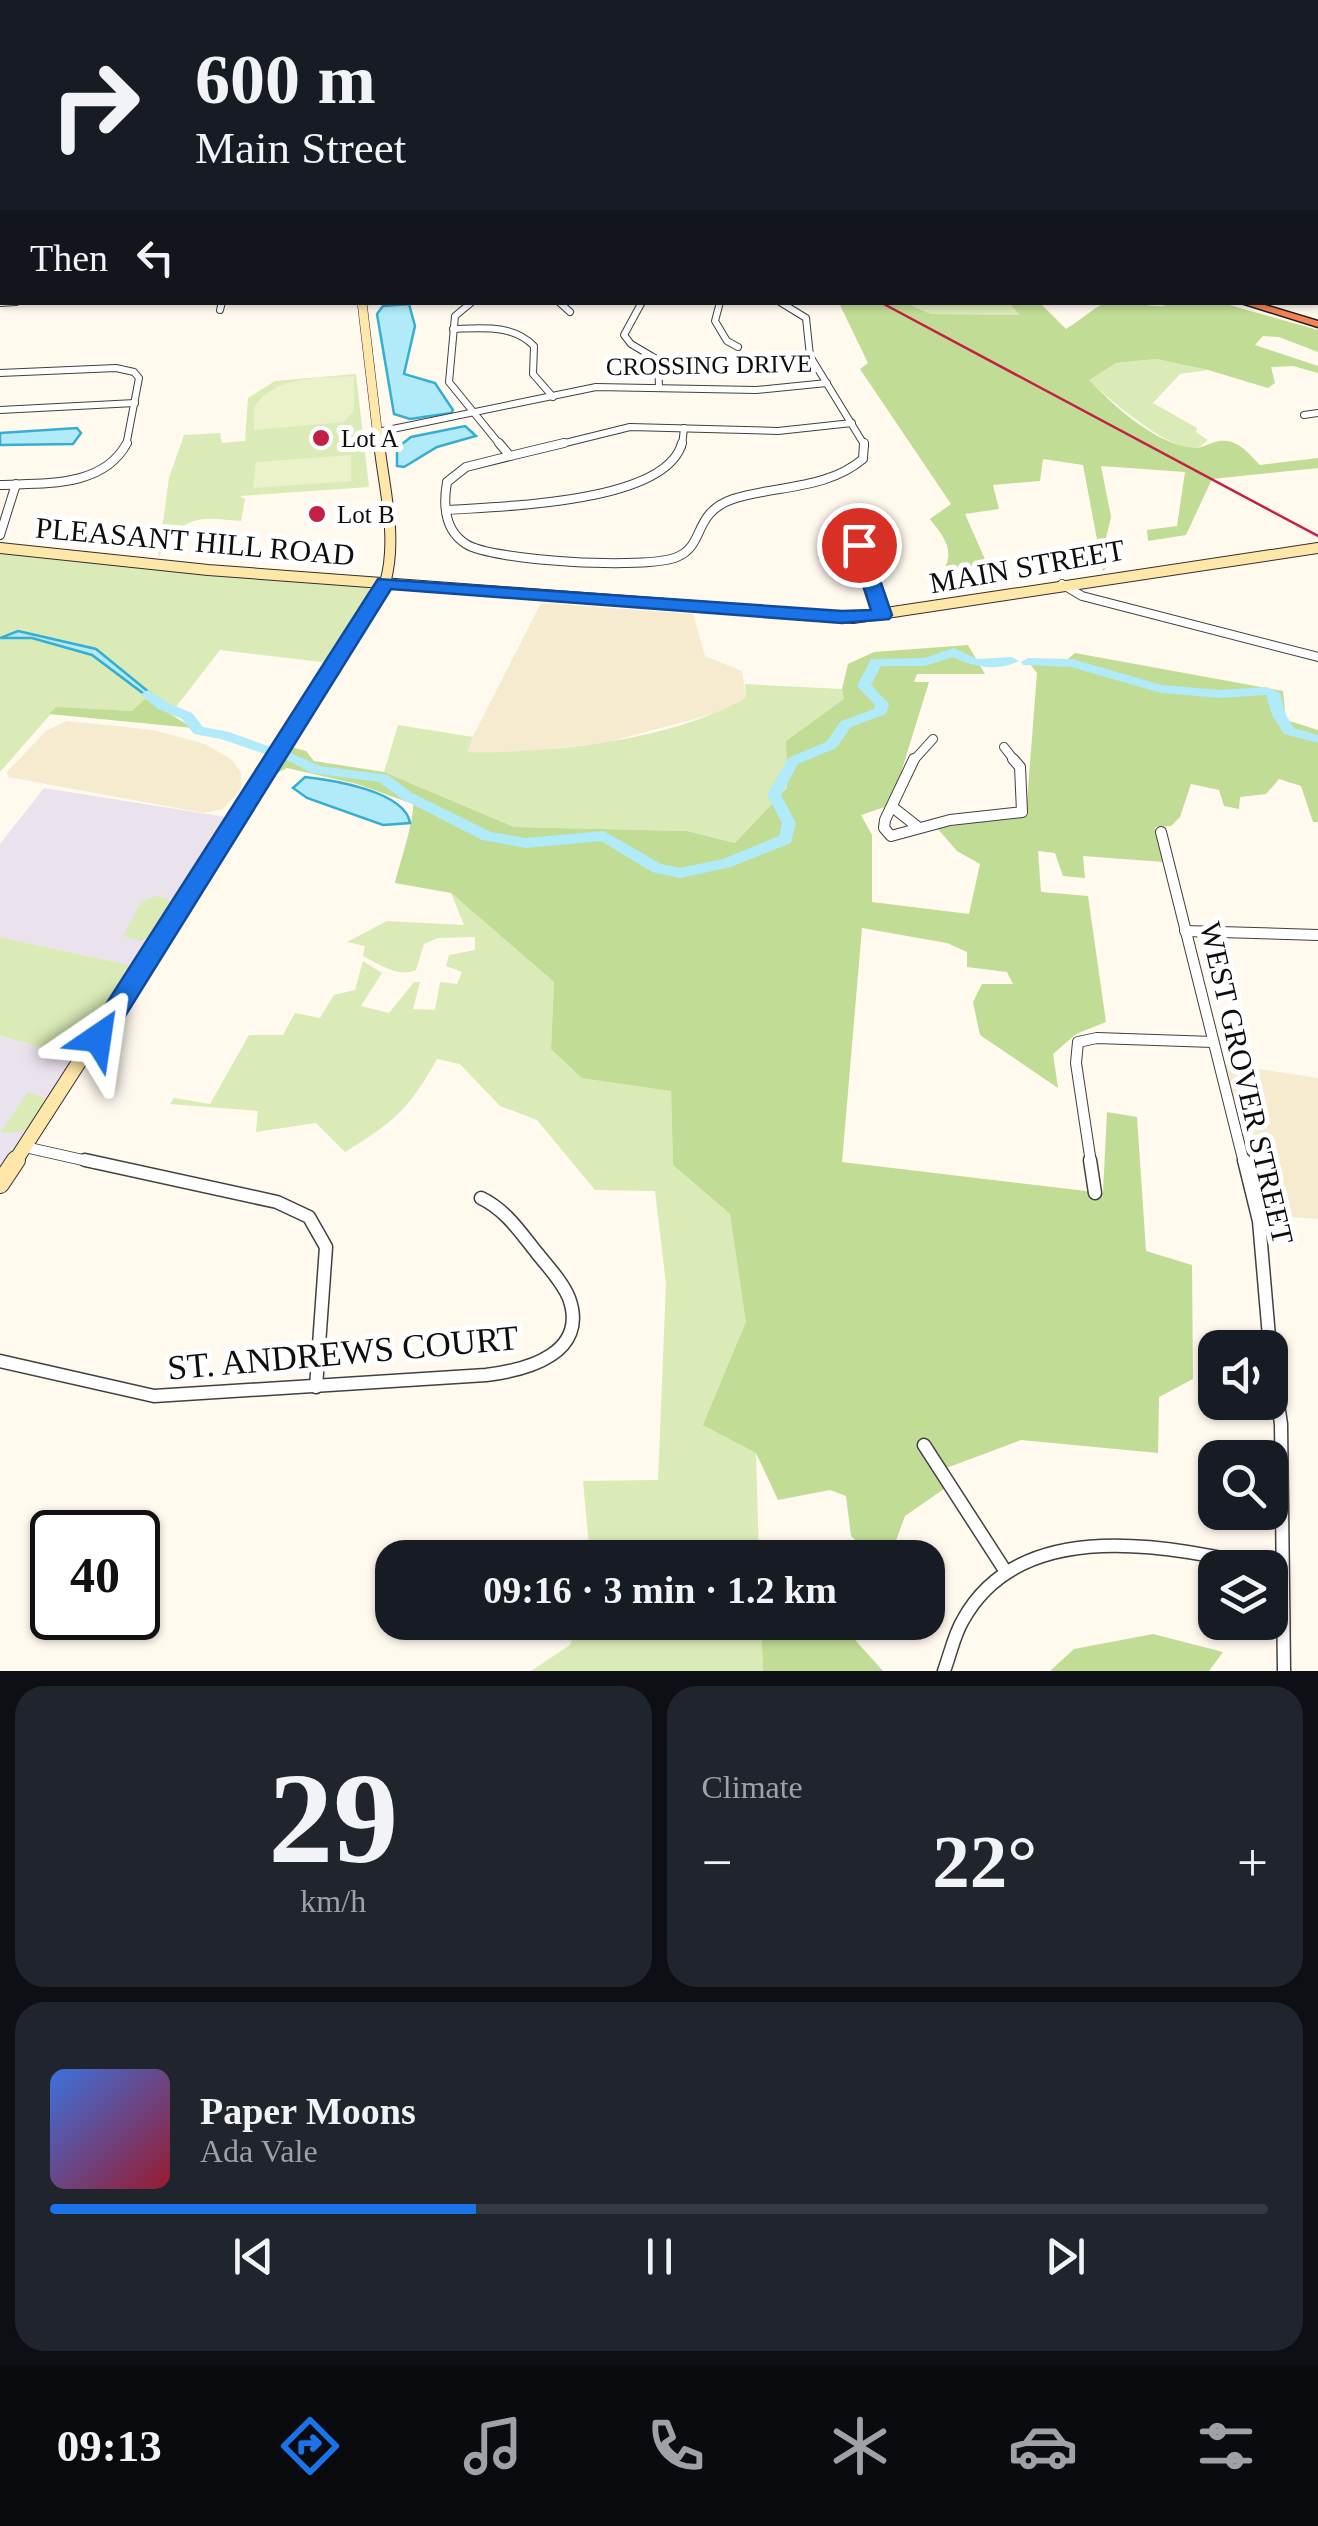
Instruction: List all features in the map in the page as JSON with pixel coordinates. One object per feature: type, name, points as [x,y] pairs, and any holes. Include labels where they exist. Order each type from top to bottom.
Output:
[{"type":"highway","points":[[1252,305],[1318,324]]},
{"type":"street","points":[[0,1184],[385,583],[391,556],[362,305]]},
{"type":"street","points":[[468,305],[457,312],[449,382],[510,456]]},
{"type":"street","points":[[562,305],[570,312]]},
{"type":"street","points":[[640,305],[624,335],[630,344],[658,360],[658,387]]},
{"type":"street","points":[[719,305],[715,321],[727,341],[738,348]]},
{"type":"street","points":[[788,305],[806,318],[810,356],[852,423],[866,449],[856,468],[722,504],[706,516],[693,548],[662,562],[475,550],[454,537],[444,489],[454,474],[510,456],[622,428],[778,431],[852,423]]},
{"type":"street","points":[[453,330],[502,329],[528,338],[534,346],[532,374],[553,396]]},
{"type":"street","points":[[0,373],[124,369],[140,378],[124,450],[94,471],[65,480],[2,485],[0,497]]},
{"type":"street","name":"CROSSING DRIVE","points":[[378,432],[422,429],[602,387],[756,390],[827,383]]},
{"type":"street","points":[[0,410],[135,402]]},
{"type":"street","points":[[1304,414],[1318,413]]},
{"type":"street","points":[[448,510],[580,498],[611,491],[670,464],[682,450],[684,428]]},
{"type":"street","points":[[0,535],[16,484]]},
{"type":"street","points":[[882,615],[858,547],[866,538],[888,527]]},
{"type":"street","name":"PLEASANT HILL ROAD","points":[[0,548],[208,570],[385,583]]},
{"type":"street","name":"MAIN STREET","points":[[385,583],[842,617],[882,615],[1062,584],[1318,548]]},
{"type":"street","points":[[391,556],[403,574],[435,586]]},
{"type":"street","points":[[1062,584],[1082,596],[1318,658]]},
{"type":"street","points":[[933,740],[912,758],[895,809],[883,824],[888,835],[906,837],[919,828],[1022,812],[1020,767],[1004,747]]},
{"type":"street","points":[[895,809],[919,828]]},
{"type":"street","name":"WEST GROVER STREET","points":[[1160,832],[1259,1221],[1269,1330]]},
{"type":"street","points":[[1185,931],[1318,934]]},
{"type":"street","points":[[1096,1193],[1076,1063],[1078,1042],[1097,1038],[1213,1042]]},
{"type":"street","points":[[25,1146],[277,1202],[311,1218],[325,1239],[326,1258],[316,1386]]},
{"type":"street","name":"ST. ANDREWS COURT","points":[[0,1361],[144,1396],[522,1371],[543,1363],[561,1346],[572,1323],[568,1296],[507,1214],[480,1198]]},
{"type":"street","points":[[1274,1550],[1280,1420]]},
{"type":"street","points":[[924,1445],[1006,1572]]},
{"type":"street","points":[[944,1671],[972,1600],[1022,1564],[1060,1553],[1145,1544],[1198,1554]]},
{"type":"street","points":[[1281,1640],[1284,1671]]},
{"type":"shaded area","points":[[541,603],[693,614],[705,656],[742,671],[746,698],[721,712],[604,743],[513,753],[465,752]]},
{"type":"shaded area","points":[[67,721],[153,730],[205,744],[232,760],[241,773],[241,789],[223,809],[204,813],[8,777],[7,772],[46,731]]},
{"type":"shaded area","points":[[44,788],[232,818],[134,966],[0,937],[0,844]]},
{"type":"shaded area","points":[[0,1036],[75,1057],[0,1172]]},
{"type":"shaded area","points":[[1225,1064],[1318,1078],[1318,1219],[1265,1215]]},
{"type":"green space","points":[[840,305],[911,305],[931,314],[1020,315],[1011,305],[1042,305],[1066,329],[1102,305],[1229,305],[1318,330],[1318,352],[1279,337],[1263,336],[1255,345],[1318,366],[1318,373],[1293,366],[1271,367],[1275,383],[1268,388],[1156,359],[1116,363],[1089,380],[1136,422],[1179,445],[1195,448],[1229,441],[1260,465],[1318,458],[1318,468],[1212,479],[1186,535],[1148,541],[1147,530],[1177,526],[1185,472],[1101,466],[1111,517],[1105,542],[1110,564],[1103,571],[1083,465],[1043,459],[1040,481],[993,485],[999,509],[965,514],[987,564],[943,571],[948,550],[930,519],[951,504],[860,369],[868,363]]},
{"type":"green space","points":[[911,305],[1011,305],[1022,315],[931,314]]},
{"type":"green space","points":[[1156,359],[1208,370],[1180,374],[1153,403],[1197,428],[1196,432],[1208,440],[1199,447],[1184,447],[1155,433],[1088,380],[1116,363]]},
{"type":"green space","points":[[356,374],[369,487],[240,496],[245,499],[241,521],[191,522],[175,534],[158,558],[169,478],[184,435],[220,433],[222,443],[245,441],[248,398],[275,381]]},
{"type":"green space","points":[[354,376],[354,410],[344,422],[254,430],[254,407],[274,389],[299,380]]},
{"type":"green space","points":[[351,455],[351,481],[253,488],[256,462]]},
{"type":"green space","points":[[0,550],[365,587],[375,592],[330,663],[220,650],[169,716],[152,702],[132,711],[56,708],[0,772]]},
{"type":"green space","points":[[968,645],[985,674],[917,674],[914,682],[929,682],[891,805],[861,815],[872,835],[872,902],[969,914],[980,864],[957,851],[937,828],[1026,815],[1037,673],[1029,663],[1063,663],[1075,653],[1283,691],[1286,720],[1318,730],[1318,822],[1313,822],[1301,786],[1279,779],[1266,794],[1240,797],[1239,809],[1224,806],[1219,790],[1191,784],[1180,817],[1171,826],[1155,827],[1164,862],[1083,856],[1085,878],[1063,876],[1055,853],[1038,851],[1041,892],[1088,896],[1106,1022],[1076,1034],[1053,1054],[1058,1088],[980,1035],[973,1002],[982,984],[1013,984],[1007,972],[967,967],[967,952],[947,943],[862,928],[842,1162],[1103,1193],[1107,1112],[1137,1117],[1146,1251],[1192,1265],[1193,1379],[1159,1397],[1158,1453],[1021,1440],[941,1470],[951,1484],[905,1516],[896,1540],[855,1540],[851,1536],[846,1496],[830,1490],[778,1500],[756,1453],[703,1425],[746,1322],[730,1214],[673,1165],[671,1091],[582,1078],[551,1049],[554,982],[451,893],[395,883],[413,804],[357,784],[287,768],[269,777],[291,747],[306,751],[314,761],[384,772],[514,827],[687,831],[735,843],[787,788],[786,741],[844,699],[842,689],[848,664],[874,652]]},
{"type":"green space","points":[[745,684],[842,689],[845,699],[786,741],[787,788],[735,843],[687,831],[514,827],[384,772],[398,725],[473,737],[467,752],[573,747],[647,734],[716,712],[746,698]]},
{"type":"green space","points":[[145,699],[193,728],[49,714],[56,707],[132,711]]},
{"type":"green space","points":[[451,893],[554,982],[551,1049],[671,1091],[673,1165],[730,1214],[747,1322],[704,1424],[756,1453],[759,1540],[588,1540],[583,1481],[658,1480],[666,1284],[655,1191],[595,1190],[537,1120],[500,1106],[460,1064],[437,1059],[399,1113],[345,1152],[316,1123],[256,1132],[258,1111],[170,1104],[174,1098],[210,1104],[249,1035],[283,1035],[295,1013],[320,1018],[334,995],[355,990],[363,961],[382,973],[361,1006],[389,1013],[414,982],[420,982],[413,1009],[435,1010],[440,982],[457,984],[462,972],[446,966],[449,955],[475,950],[475,937],[438,938],[424,944],[416,970],[409,972],[389,969],[363,956],[365,946],[347,942],[387,921],[464,925]]},
{"type":"green space","points":[[155,896],[167,898],[172,905],[153,935],[140,941],[123,936],[141,902]]},
{"type":"green space","points":[[0,937],[134,966],[75,1057],[0,1036]]},
{"type":"green space","points":[[28,1092],[45,1098],[35,1121],[25,1130],[1,1132]]},
{"type":"green space","points":[[1153,1634],[1223,1652],[1209,1671],[1050,1671],[1074,1649]]},
{"type":"green space","points":[[572,1640],[762,1640],[763,1671],[531,1671]]},
{"type":"green space","points":[[762,1640],[856,1640],[883,1671],[763,1671]]},
{"type":"water","points":[[409,305],[415,326],[404,374],[435,383],[453,410],[451,413],[410,419],[394,414],[377,314],[383,306]]},
{"type":"water","points":[[465,426],[476,436],[437,447],[404,467],[397,466],[397,448],[411,437]]},
{"type":"water","points":[[77,428],[81,433],[73,444],[0,445],[0,433]]},
{"type":"water","points":[[18,631],[96,649],[161,702],[160,706],[92,655],[32,638],[0,638]]},
{"type":"water","points":[[305,777],[349,784],[382,795],[405,812],[410,823],[383,825],[307,798],[293,788]]},
{"type":"waterway","points":[[284,755],[317,770],[383,778],[407,796],[487,836],[526,843],[604,836],[657,868],[680,873],[726,863],[786,839],[789,823],[774,795],[793,761],[831,745],[846,724],[881,711],[882,704],[864,686],[876,662],[925,662],[954,652],[975,663],[1012,661]]},
{"type":"waterway","points":[[1028,662],[1072,663],[1161,689],[1220,694],[1267,691],[1273,693],[1279,715],[1289,731],[1318,739]]},
{"type":"waterway","points":[[148,694],[163,706],[187,716],[199,731],[224,735],[271,752]]},
{"type":"railway","points":[[886,305],[1318,536]]},
{"type":"place","name":"Lot A","points":[[321,438]]},
{"type":"place","name":"Lot B","points":[[317,514]]},
{"type":"route","points":[[98,1038],[385,583],[842,617],[882,615],[859,545]]}]
